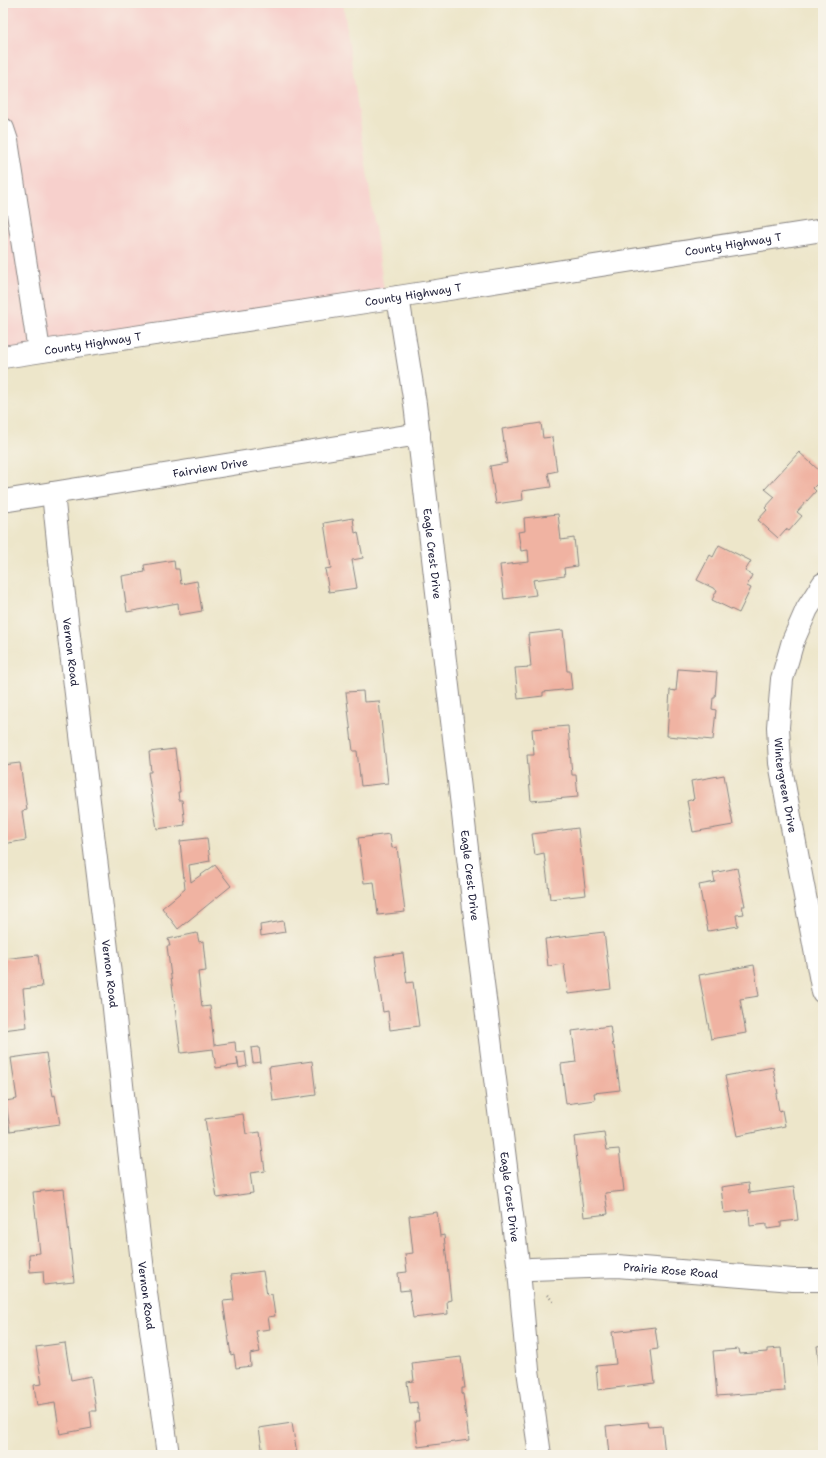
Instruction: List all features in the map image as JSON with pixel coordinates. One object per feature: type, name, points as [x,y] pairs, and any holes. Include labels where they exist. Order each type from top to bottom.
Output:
[{"type":"street","points":[[3,129],[7,141],[39,351]]},
{"type":"street","name":"County Highway T","points":[[3,357],[823,230]]},
{"type":"street","name":"Eagle Crest Drive","points":[[398,297],[415,404],[478,943],[519,1271],[528,1370],[540,1455]]},
{"type":"street","name":"Fairview Drive","points":[[3,501],[418,434]]},
{"type":"street","name":"Vernon Road","points":[[53,493],[112,991],[144,1278],[168,1455]]},
{"type":"street","name":"Wintergreen Drive","points":[[823,584],[807,608],[793,641],[782,679],[778,727],[780,764],[821,967],[823,992]]},
{"type":"street","name":"Prairie Rose Road","points":[[519,1271],[530,1269],[617,1266],[793,1280],[823,1280]]},
{"type":"path","points":[[547,1296],[554,1302]]},
{"type":"shaded area","points":[[3,3],[343,3],[385,298],[3,356]]},
{"type":"building","points":[[541,423],[543,438],[552,437],[557,471],[548,473],[551,487],[522,491],[523,500],[496,504],[490,466],[507,463],[502,429]]},
{"type":"building","points":[[799,452],[823,474],[823,478],[813,488],[816,491],[797,512],[802,516],[789,531],[786,529],[778,538],[758,520],[767,510],[765,508],[775,497],[765,489]]},
{"type":"building","points":[[558,514],[561,540],[574,538],[577,566],[564,568],[565,576],[533,580],[536,595],[504,599],[500,565],[529,562],[528,550],[521,551],[518,532],[525,531],[524,518]]},
{"type":"building","points":[[353,518],[355,533],[358,532],[363,558],[352,560],[357,588],[329,592],[325,569],[331,568],[324,523]]},
{"type":"building","points":[[719,545],[751,561],[745,571],[752,575],[747,586],[751,588],[739,613],[712,600],[717,590],[697,580],[710,555],[713,557]]},
{"type":"building","points":[[174,560],[175,569],[179,569],[181,584],[197,581],[202,611],[179,615],[178,603],[127,612],[122,576],[145,572],[144,565]]},
{"type":"building","points":[[563,630],[567,671],[570,671],[572,689],[543,692],[543,696],[518,699],[515,668],[531,667],[528,634]]},
{"type":"building","points":[[678,669],[717,672],[715,698],[713,698],[712,709],[716,710],[713,740],[667,736],[670,690],[676,691]]},
{"type":"building","points":[[363,691],[364,702],[379,701],[388,783],[361,786],[357,751],[353,751],[346,692]]},
{"type":"building","points":[[568,726],[572,775],[576,775],[578,797],[531,801],[527,755],[534,755],[532,729]]},
{"type":"building","points":[[175,749],[180,792],[178,792],[179,800],[182,800],[185,825],[157,829],[148,772],[151,772],[149,752]]},
{"type":"building","points":[[20,763],[27,810],[22,811],[26,840],[3,844],[3,765]]},
{"type":"building","points":[[724,775],[733,825],[693,832],[687,801],[694,799],[691,781]]},
{"type":"building","points":[[578,828],[586,895],[550,899],[544,853],[535,855],[532,834]]},
{"type":"building","points":[[390,834],[392,848],[397,847],[405,912],[378,915],[374,882],[364,883],[358,838]]},
{"type":"building","points":[[207,838],[210,861],[189,865],[191,882],[215,865],[231,886],[178,929],[162,908],[185,889],[180,841]]},
{"type":"building","points":[[737,868],[745,906],[742,906],[744,914],[736,915],[738,926],[708,931],[699,885],[715,882],[713,873]]},
{"type":"building","points":[[283,921],[285,932],[261,936],[260,925]]},
{"type":"building","points":[[604,932],[611,989],[568,994],[564,964],[548,966],[545,939]]},
{"type":"building","points":[[197,933],[199,942],[203,941],[206,971],[198,972],[202,1007],[210,1006],[214,1045],[235,1042],[236,1052],[245,1051],[247,1066],[239,1068],[237,1057],[238,1065],[216,1068],[213,1049],[181,1053],[167,946],[170,946],[168,939]]},
{"type":"building","points":[[403,953],[407,983],[413,982],[419,1026],[390,1030],[388,1011],[383,1012],[375,957]]},
{"type":"building","points":[[38,955],[42,987],[23,989],[27,1027],[3,1030],[3,959]]},
{"type":"building","points":[[754,965],[759,996],[740,999],[746,1033],[711,1039],[699,975]]},
{"type":"building","points":[[610,1026],[620,1090],[594,1093],[595,1100],[566,1104],[561,1064],[576,1062],[572,1031]]},
{"type":"building","points":[[259,1047],[261,1062],[253,1063],[251,1048]]},
{"type":"building","points":[[46,1053],[53,1096],[55,1095],[60,1124],[10,1131],[6,1101],[17,1099],[11,1058]]},
{"type":"building","points":[[312,1061],[316,1095],[273,1101],[269,1067]]},
{"type":"building","points":[[773,1067],[778,1094],[776,1094],[779,1111],[782,1110],[785,1126],[737,1136],[725,1076]]},
{"type":"building","points":[[243,1114],[246,1134],[260,1132],[265,1171],[250,1173],[253,1193],[217,1198],[205,1119]]},
{"type":"building","points":[[604,1133],[607,1150],[619,1149],[624,1191],[605,1193],[608,1214],[584,1217],[574,1137]]},
{"type":"building","points":[[748,1183],[749,1193],[794,1187],[798,1220],[781,1222],[781,1227],[767,1229],[767,1224],[750,1226],[749,1210],[724,1213],[721,1187]]},
{"type":"building","points":[[64,1189],[74,1282],[44,1285],[43,1271],[30,1272],[29,1254],[40,1253],[33,1192]]},
{"type":"building","points":[[437,1212],[440,1236],[444,1235],[451,1300],[447,1301],[448,1314],[413,1318],[409,1290],[400,1291],[398,1273],[407,1272],[405,1254],[413,1253],[409,1216]]},
{"type":"building","points":[[263,1271],[267,1295],[272,1294],[275,1316],[268,1317],[270,1329],[256,1331],[260,1352],[250,1354],[251,1366],[236,1368],[234,1354],[231,1355],[223,1301],[234,1300],[231,1275]]},
{"type":"building","points":[[655,1327],[658,1349],[651,1350],[655,1383],[598,1390],[596,1366],[616,1364],[612,1332]]},
{"type":"building","points":[[65,1343],[71,1380],[91,1376],[96,1411],[90,1411],[92,1428],[60,1434],[55,1403],[37,1406],[34,1385],[42,1384],[36,1347]]},
{"type":"building","points":[[823,1345],[823,1389],[822,1389],[817,1346]]},
{"type":"building","points":[[781,1348],[785,1391],[717,1396],[713,1351],[739,1349],[740,1354],[767,1352],[767,1349]]},
{"type":"building","points":[[461,1357],[465,1388],[462,1388],[462,1394],[469,1440],[418,1447],[415,1421],[419,1421],[417,1402],[410,1403],[407,1382],[414,1381],[412,1363]]},
{"type":"building","points":[[647,1422],[648,1427],[662,1426],[665,1455],[609,1455],[606,1426]]},
{"type":"building","points":[[292,1423],[297,1455],[263,1455],[259,1428]]}]
